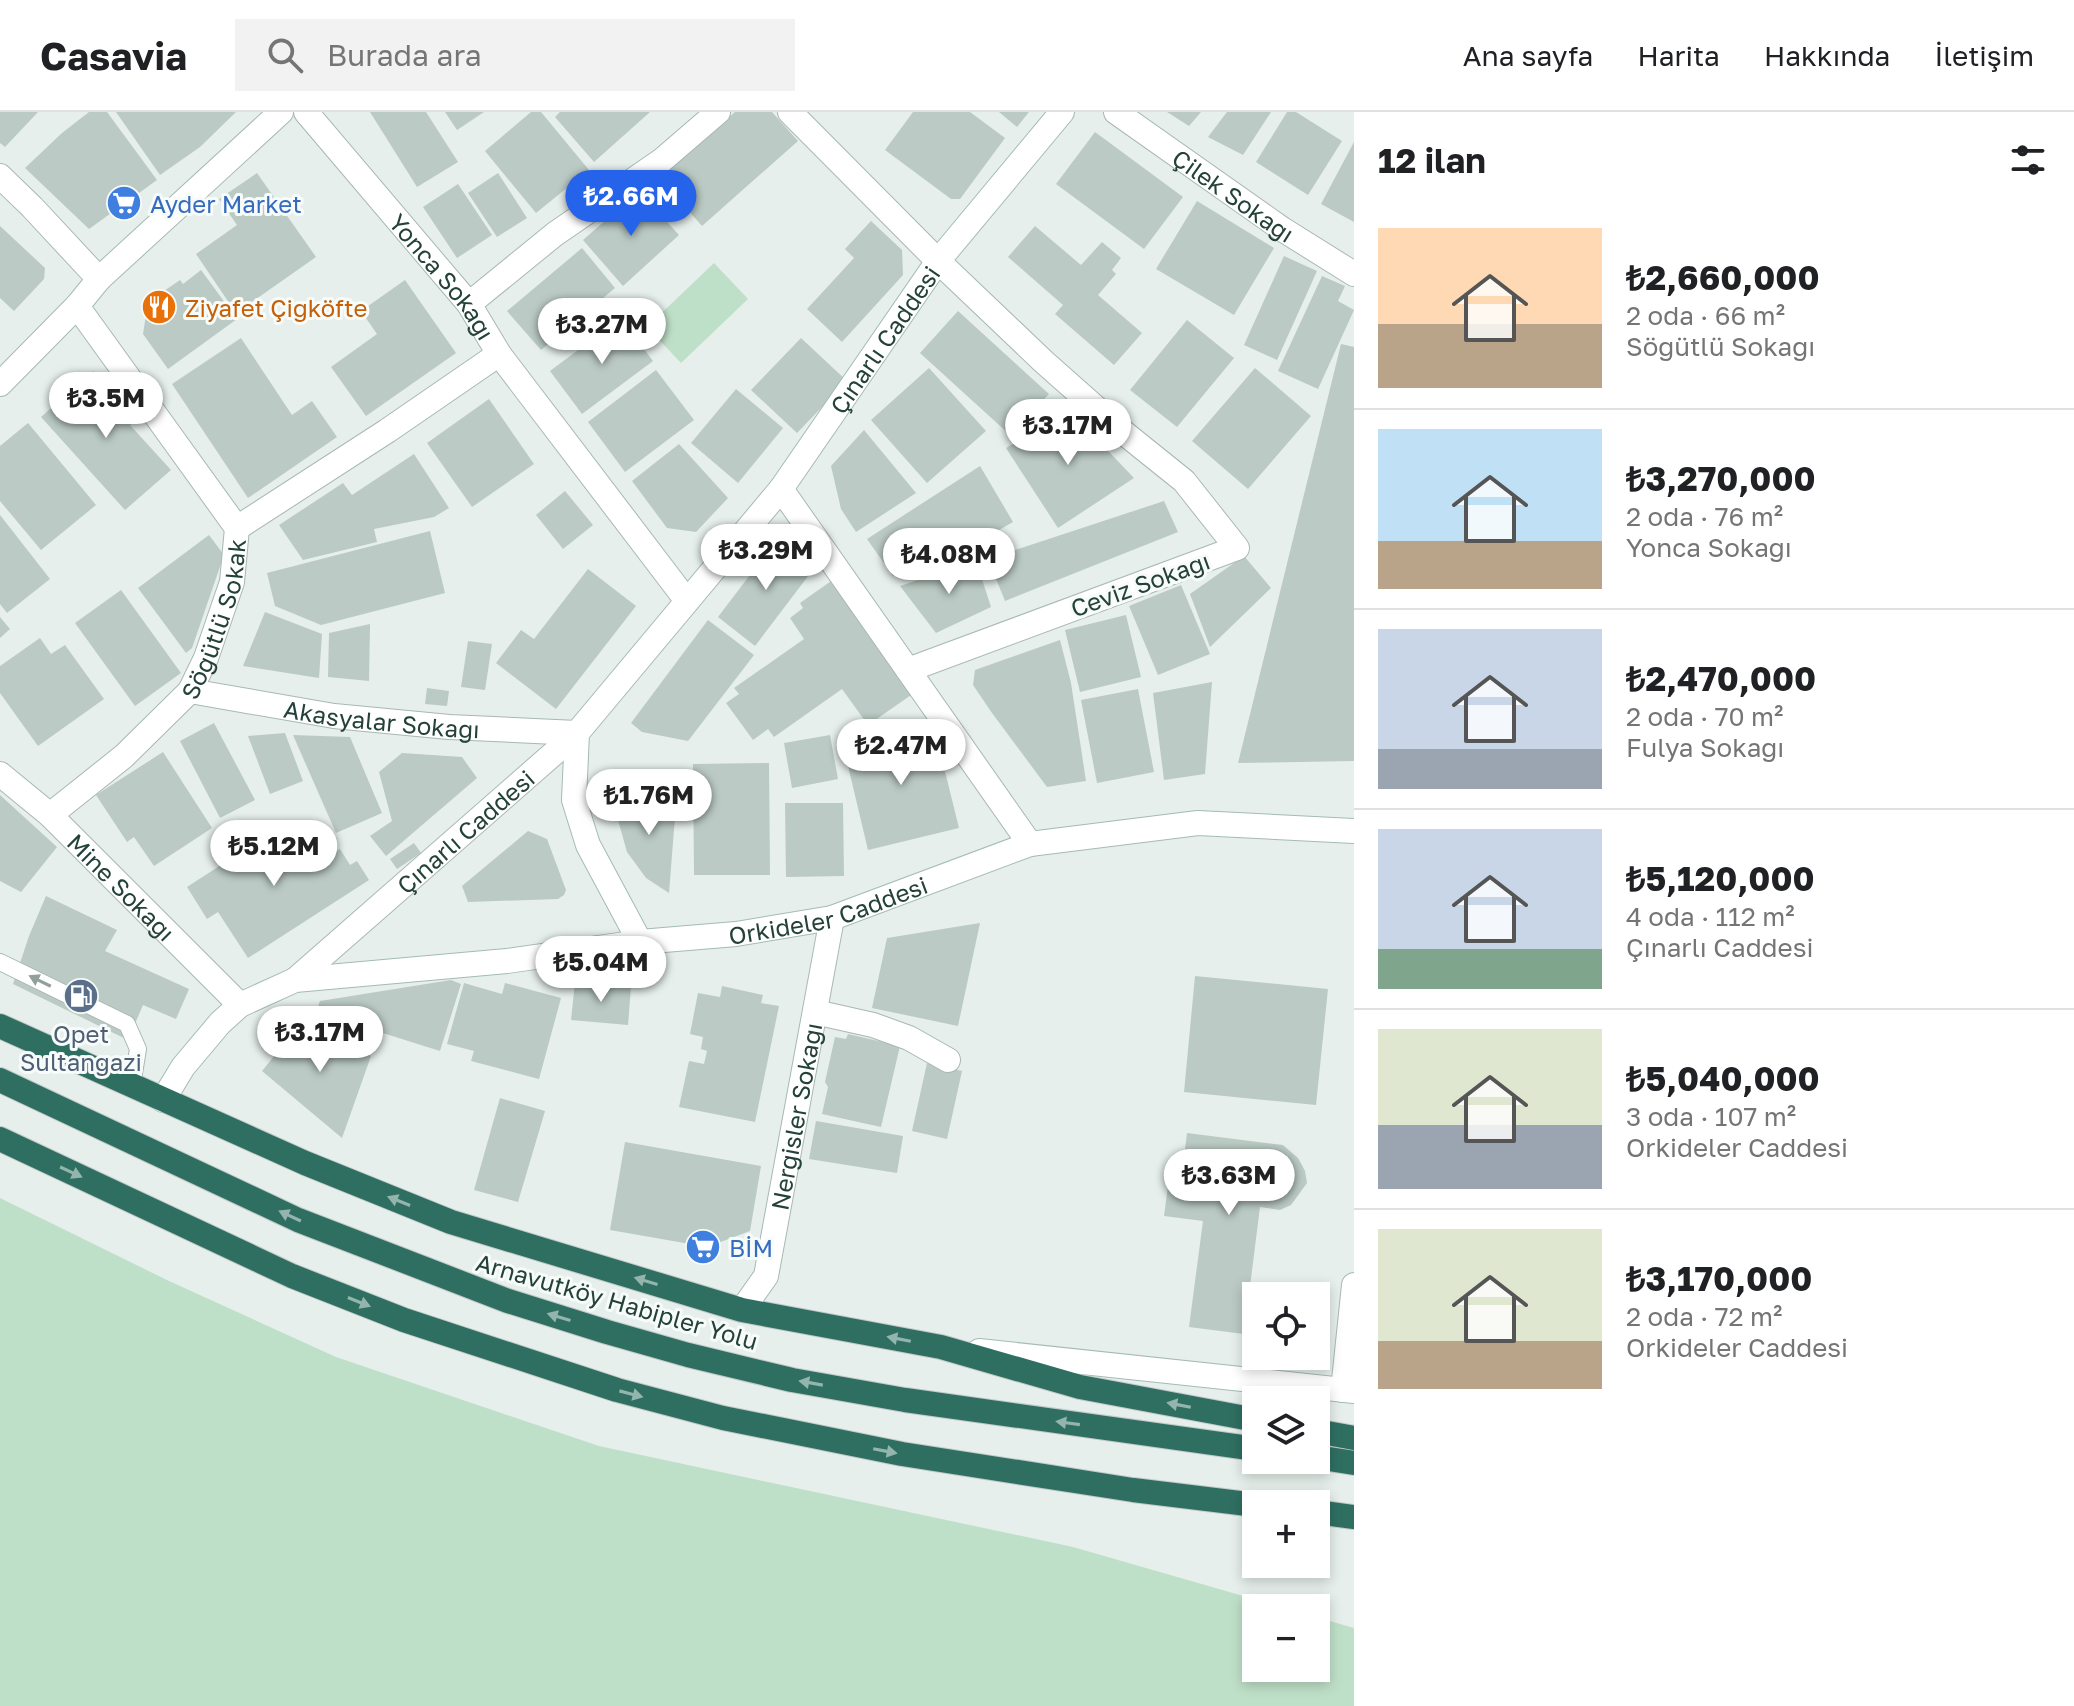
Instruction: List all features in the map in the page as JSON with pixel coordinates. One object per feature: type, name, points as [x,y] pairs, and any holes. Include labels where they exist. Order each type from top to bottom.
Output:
[{"type":"highway","points":[[0,1026],[305,1163],[451,1222],[742,1310],[941,1347],[1080,1387],[1242,1417]]},
{"type":"highway","name":"Arnavutköy Habipler Yolu","points":[[0,1080],[298,1220],[508,1301],[607,1332],[792,1380],[1242,1447]]},
{"type":"highway","points":[[0,1139],[292,1276],[404,1320],[617,1390],[723,1418],[902,1454],[1133,1490],[1242,1503]]},
{"type":"highway","points":[[1330,1434],[1354,1438]]},
{"type":"highway","points":[[1330,1459],[1354,1463]]},
{"type":"highway","points":[[1330,1514],[1354,1517]]},
{"type":"street","points":[[0,384],[77,306],[99,279],[281,112]]},
{"type":"street","name":"Yonca Sokağı","points":[[306,112],[469,304],[499,354],[687,601]]},
{"type":"street","points":[[469,304],[555,234],[661,161],[718,112]]},
{"type":"street","points":[[790,112],[938,261]]},
{"type":"street","name":"Çınarlı Caddesi","points":[[163,1100],[183,1067],[220,1023],[240,1005],[295,980],[577,733],[781,489],[938,261],[1062,112]]},
{"type":"street","name":"Çilek Sokağı","points":[[1116,112],[1282,229],[1354,274]]},
{"type":"street","points":[[0,176],[99,279]]},
{"type":"street","name":"Ceviz Sokağı","points":[[908,670],[1237,548],[1184,481],[1111,422],[938,261]]},
{"type":"street","points":[[77,306],[237,528]]},
{"type":"street","name":"Söğütlü Sokak","points":[[50,815],[124,756],[190,691],[206,658],[232,582],[237,528],[499,354]]},
{"type":"street","points":[[781,489],[1030,844]]},
{"type":"street","name":"Akasyalar Sokağı","points":[[190,691],[334,716],[449,727],[577,733]]},
{"type":"street","points":[[577,733],[574,800],[588,845],[640,942]]},
{"type":"street","name":"Mine Sokağı","points":[[0,774],[50,815],[240,1005]]},
{"type":"street","name":"Orkideler Caddesi","points":[[295,980],[507,961],[640,942],[736,934],[832,918],[1030,844],[1198,823],[1354,831]]},
{"type":"street","name":"Nergisler Sokağı","points":[[742,1310],[766,1276],[832,918]]},
{"type":"street","points":[[815,1012],[873,1025],[909,1038],[948,1060]]},
{"type":"street","points":[[941,1347],[1348,1390],[1354,1285]]},
{"type":"lane","points":[[0,962],[127,1024],[138,1049],[132,1086]]},
{"type":"green space","points":[[714,263],[748,299],[681,363],[647,327]]},
{"type":"green space","points":[[0,1198],[169,1281],[336,1357],[599,1446],[1073,1547],[1242,1596],[1242,1682],[1330,1682],[1330,1621],[1354,1628],[1354,1706],[0,1706]]},
{"type":"building","points":[[0,112],[38,112],[5,147],[0,143]]},
{"type":"building","points":[[89,112],[107,112],[157,180],[89,229],[25,168]]},
{"type":"building","points":[[116,112],[236,112],[200,147],[160,175]]},
{"type":"building","points":[[370,112],[426,112],[458,162],[417,187]]},
{"type":"building","points":[[445,112],[484,112],[457,130]]},
{"type":"building","points":[[531,112],[541,112],[589,170],[536,213],[485,151]]},
{"type":"building","points":[[560,112],[650,112],[594,162],[555,117]]},
{"type":"building","points":[[735,112],[772,112],[798,141],[702,226],[660,178]]},
{"type":"building","points":[[913,112],[970,112],[1005,138],[960,199],[951,199],[885,150]]},
{"type":"building","points":[[999,112],[1029,112],[1017,127]]},
{"type":"building","points":[[1167,112],[1201,112],[1189,126]]},
{"type":"building","points":[[1227,112],[1271,112],[1243,155],[1208,137]]},
{"type":"building","points":[[1287,112],[1296,112],[1342,141],[1308,195],[1256,162]]},
{"type":"building","points":[[1095,132],[1183,197],[1144,249],[1056,184]]},
{"type":"building","points":[[1354,142],[1354,222],[1321,204]]},
{"type":"building","points":[[257,173],[316,257],[236,313],[196,254],[237,225],[219,199]]},
{"type":"building","points":[[498,173],[527,218],[497,237],[468,193]]},
{"type":"building","points":[[458,184],[492,235],[457,258],[423,207]]},
{"type":"building","points":[[639,191],[679,235],[623,286],[583,240]]},
{"type":"building","points":[[1197,201],[1274,248],[1234,315],[1156,269]]},
{"type":"building","points":[[871,221],[902,250],[903,275],[842,342],[807,309],[854,258],[845,249]]},
{"type":"building","points":[[0,226],[45,268],[44,279],[14,311],[0,298]]},
{"type":"building","points":[[1035,226],[1081,265],[1102,242],[1121,258],[1112,270],[1116,274],[1098,295],[1142,333],[1114,365],[1055,314],[1063,305],[1008,257]]},
{"type":"building","points":[[582,248],[615,288],[541,350],[507,311]]},
{"type":"building","points":[[1284,256],[1317,271],[1277,360],[1244,345]]},
{"type":"building","points":[[201,270],[237,319],[168,369],[143,334],[148,302],[180,280],[183,284]]},
{"type":"building","points":[[1322,276],[1345,286],[1338,301],[1354,310],[1318,389],[1278,371]]},
{"type":"building","points":[[405,280],[456,353],[366,416],[331,367],[377,334],[361,311]]},
{"type":"building","points":[[958,311],[1049,394],[1010,435],[920,353]]},
{"type":"building","points":[[621,318],[653,361],[582,414],[550,371]]},
{"type":"building","points":[[1187,320],[1234,358],[1177,427],[1130,390]]},
{"type":"building","points":[[241,338],[292,415],[312,401],[337,437],[248,498],[172,384]]},
{"type":"building","points":[[801,338],[847,381],[797,433],[751,390]]},
{"type":"building","points":[[1341,344],[1354,347],[1354,761],[1238,763]]},
{"type":"building","points":[[929,368],[986,431],[927,483],[871,420]]},
{"type":"building","points":[[1255,368],[1311,416],[1248,489],[1192,441]]},
{"type":"building","points":[[656,370],[694,420],[625,472],[588,422]]},
{"type":"building","points":[[93,371],[137,419],[130,425],[171,470],[125,510],[41,417]]},
{"type":"building","points":[[736,389],[783,428],[738,483],[691,443]]},
{"type":"building","points":[[489,399],[534,464],[472,507],[427,443]]},
{"type":"building","points":[[1069,410],[1134,478],[1058,528],[1006,448]]},
{"type":"building","points":[[28,423],[96,505],[41,550],[0,501],[0,446]]},
{"type":"building","points":[[864,430],[916,493],[856,532],[841,509],[831,466]]},
{"type":"building","points":[[679,444],[728,498],[696,532],[667,528],[632,481]]},
{"type":"building","points":[[414,454],[449,508],[434,517],[374,529],[377,542],[303,560],[279,525],[343,483],[352,495]]},
{"type":"building","points":[[980,466],[1013,522],[957,554],[893,576],[867,539]]},
{"type":"building","points":[[565,491],[593,525],[563,549],[536,515]]},
{"type":"building","points":[[1164,501],[1178,532],[1005,601],[988,559]]},
{"type":"building","points":[[0,515],[50,579],[7,613],[0,604]]},
{"type":"building","points":[[430,531],[445,593],[321,625],[275,606],[267,573]]},
{"type":"building","points":[[209,535],[224,555],[192,648],[186,653],[138,588]]},
{"type":"building","points":[[778,538],[815,567],[755,646],[718,617]]},
{"type":"building","points":[[1244,556],[1271,588],[1210,647],[1190,594]]},
{"type":"building","points":[[976,561],[991,607],[936,633],[900,586]]},
{"type":"building","points":[[588,569],[636,606],[556,709],[496,663],[521,630],[534,639]]},
{"type":"building","points":[[834,579],[914,693],[868,725],[842,689],[774,737],[768,729],[753,740],[726,703],[739,694],[734,688],[804,639],[790,618],[803,608],[800,603]]},
{"type":"building","points":[[1181,585],[1210,654],[1158,675],[1129,606]]},
{"type":"building","points":[[121,590],[181,673],[135,706],[75,623]]},
{"type":"building","points":[[265,612],[322,634],[319,678],[243,666]]},
{"type":"building","points":[[1126,615],[1141,677],[1080,692],[1065,630]]},
{"type":"building","points":[[0,617],[10,629],[0,638]]},
{"type":"building","points":[[708,620],[754,655],[688,741],[642,732],[631,723]]},
{"type":"building","points":[[370,624],[369,681],[328,677],[329,633]]},
{"type":"building","points":[[40,638],[51,654],[65,645],[104,699],[38,746],[0,693],[0,666]]},
{"type":"building","points":[[1060,640],[1071,683],[1086,781],[1047,787],[973,685],[975,670]]},
{"type":"building","points":[[468,641],[492,644],[485,690],[461,687]]},
{"type":"building","points":[[1212,682],[1205,774],[1164,780],[1153,693]]},
{"type":"building","points":[[427,688],[449,691],[447,706],[425,704]]},
{"type":"building","points":[[1138,689],[1154,772],[1097,783],[1081,700]]},
{"type":"building","points":[[214,723],[255,800],[220,818],[180,741]]},
{"type":"building","points":[[933,723],[959,828],[868,850],[843,745]]},
{"type":"building","points":[[285,733],[303,781],[270,794],[248,736]]},
{"type":"building","points":[[293,735],[350,737],[382,813],[336,833]]},
{"type":"building","points":[[830,735],[838,779],[792,788],[784,743]]},
{"type":"building","points":[[163,752],[212,828],[154,866],[134,837],[127,842],[96,795]]},
{"type":"building","points":[[402,753],[462,757],[477,778],[386,856],[370,836],[392,821],[379,772]]},
{"type":"building","points":[[769,763],[770,875],[694,875],[693,764]]},
{"type":"building","points":[[0,795],[57,847],[21,892],[0,881]]},
{"type":"building","points":[[617,798],[676,804],[669,893],[646,878],[627,852],[618,820]]},
{"type":"building","points":[[785,803],[843,803],[844,876],[786,877]]},
{"type":"building","points":[[287,822],[295,834],[300,830],[321,861],[340,849],[350,865],[357,861],[369,880],[248,958],[218,912],[207,919],[187,887]]},
{"type":"building","points":[[528,831],[547,839],[566,890],[564,895],[558,899],[468,902],[462,886]]},
{"type":"building","points":[[414,843],[421,853],[397,869],[390,859]]},
{"type":"building","points":[[46,896],[117,930],[105,951],[189,989],[176,1019],[143,1005],[128,1040],[13,984]]},
{"type":"building","points":[[980,923],[958,1026],[872,1008],[887,938]]},
{"type":"building","points":[[1195,976],[1328,989],[1316,1105],[1184,1092]]},
{"type":"building","points":[[451,980],[461,984],[440,1051],[316,1012],[320,1001]]},
{"type":"building","points":[[575,982],[631,987],[628,1025],[571,1020]]},
{"type":"building","points":[[464,983],[502,994],[505,983],[561,998],[539,1079],[471,1061],[474,1051],[447,1044]]},
{"type":"building","points":[[722,986],[763,995],[761,1003],[779,1006],[755,1122],[679,1107],[689,1061],[704,1064],[707,1051],[701,1049],[703,1037],[690,1034],[698,993],[720,997]]},
{"type":"building","points":[[304,1019],[371,1056],[342,1138],[262,1071]]},
{"type":"building","points":[[848,1034],[900,1046],[881,1127],[822,1114],[835,1037],[846,1039]]},
{"type":"building","points":[[927,1063],[962,1071],[947,1139],[912,1131]]},
{"type":"building","points":[[500,1098],[545,1111],[518,1202],[474,1190]]},
{"type":"building","points":[[816,1121],[903,1136],[897,1173],[809,1159]]},
{"type":"building","points":[[1187,1133],[1283,1145],[1298,1158],[1305,1171],[1307,1183],[1291,1205],[1280,1210],[1260,1207],[1251,1282],[1242,1282],[1242,1334],[1189,1327],[1203,1221],[1164,1216],[1171,1163],[1183,1165]]},
{"type":"building","points":[[625,1142],[761,1166],[750,1231],[707,1247],[610,1230]]},
{"type":"place","name":"Ayder Market","points":[[124,203]]},
{"type":"place","name":"Ziyafet Çiğköfte","points":[[159,307]]},
{"type":"place","name":"Opet Sultangazi","points":[[81,996]]},
{"type":"place","name":"BİM","points":[[703,1247]]}]
